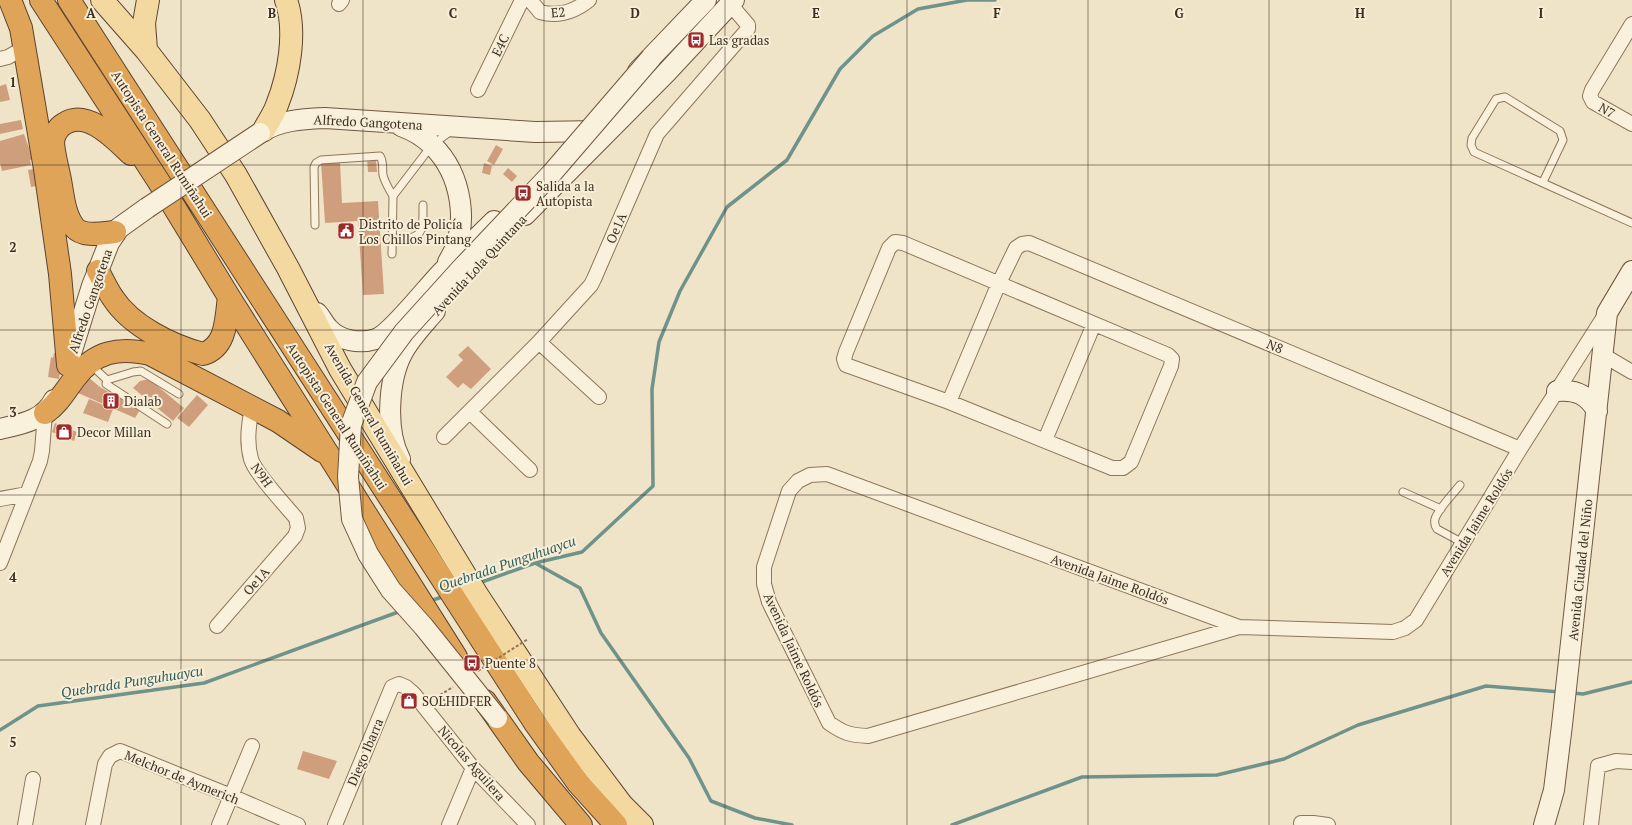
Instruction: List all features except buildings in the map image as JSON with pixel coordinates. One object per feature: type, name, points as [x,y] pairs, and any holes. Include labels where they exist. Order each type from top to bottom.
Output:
[{"type":"highway","points":[[10,0],[21,28],[45,169],[60,274],[78,364],[76,376],[56,405],[45,413]]},
{"type":"highway","name":"Autopista General Rumiñahui","points":[[40,0],[159,182],[229,297],[460,664],[528,762],[572,820]]},
{"type":"highway","name":"Autopista General Rumiñahui","points":[[69,0],[462,590],[535,723],[578,783],[616,825]]},
{"type":"highway","points":[[115,232],[83,233],[74,228],[66,213],[53,141],[59,127],[67,121],[80,120],[91,122],[106,130],[159,182]]},
{"type":"highway","points":[[98,271],[113,299],[136,321],[168,342],[203,354],[212,350],[222,336],[229,297]]},
{"type":"highway","points":[[78,364],[115,351],[140,361],[150,354],[252,406],[278,421],[329,457]]},
{"type":"main road","name":"Avenida General Rumiñahui","points":[[102,0],[146,50],[200,120],[236,174],[288,268],[340,369],[456,562],[462,590],[622,805],[642,825]]},
{"type":"main road","points":[[146,50],[144,23],[148,0]]},
{"type":"main road","points":[[262,131],[277,105],[289,58],[291,40],[290,19],[286,0]]},
{"type":"main road","name":"Avenida Lola Quintana","points":[[288,268],[328,328],[343,338],[354,341],[365,341],[377,338],[388,330],[442,273],[523,193],[706,0]]},
{"type":"main road","name":"Avenida Lola Quintana","points":[[456,562],[396,450],[390,419],[396,368],[403,352],[457,284],[667,72],[732,2]]},
{"type":"main road","name":"Avenida Lola Quintana","points":[[497,718],[424,627],[391,590],[368,554],[352,519],[348,477],[351,425],[368,382],[404,332],[460,270],[552,173],[651,58]]},
{"type":"main road","name":"Alfredo Gangotena","points":[[78,364],[98,271],[115,232],[147,208],[262,131],[283,123],[317,119],[536,132],[580,132],[609,130]]},
{"type":"main road","points":[[393,123],[419,135],[432,145],[449,168],[456,182],[460,198],[460,229],[456,245],[442,273]]},
{"type":"main road","name":"Avenida Jaime Roldós","points":[[1607,313],[1632,271]]},
{"type":"main road","points":[[1604,347],[1632,294]]},
{"type":"main road","name":"Avenida Ciudad del Niño","points":[[1544,825],[1554,790],[1562,725],[1607,313]]},
{"type":"main road","points":[[1557,391],[1567,390],[1585,396],[1597,411]]},
{"type":"main road","points":[[0,429],[31,420],[45,413]]},
{"type":"street","name":"E4C","points":[[478,90],[522,0]]},
{"type":"street","name":"E2","points":[[530,0],[540,12],[559,14],[570,12],[589,0]]},
{"type":"street","name":"Oe1A","points":[[444,437],[539,342],[594,279],[657,134],[748,29],[748,25],[732,2]]},
{"type":"street","name":"N7","points":[[1632,24],[1592,90],[1590,96],[1593,102],[1632,124]]},
{"type":"street","points":[[0,59],[8,57],[24,48]]},
{"type":"street","points":[[895,242],[903,242],[999,283],[1168,355],[1172,359],[1171,366],[1130,462],[1123,468],[1112,468],[949,402],[846,365],[844,359],[846,352],[890,248],[895,242]]},
{"type":"street","name":"N8","points":[[999,283],[1016,248],[1022,244],[1029,243],[1520,449]]},
{"type":"street","points":[[949,402],[999,283]]},
{"type":"street","name":"Avenida Jaime Roldós","points":[[1239,627],[827,474],[810,475],[798,480],[789,490],[764,567],[764,584],[769,602],[829,723],[841,731],[852,735],[868,736],[1239,627],[1393,632],[1405,628],[1416,620],[1520,449],[1607,313]]},
{"type":"street","points":[[1045,440],[1094,324]]},
{"type":"street","points":[[539,342],[599,397]]},
{"type":"street","points":[[1604,347],[1632,372]]},
{"type":"street","name":"N9H","points":[[252,406],[248,427],[251,460],[257,471],[296,518],[298,528],[295,536]]},
{"type":"street","points":[[470,412],[530,470]]},
{"type":"street","points":[[0,563],[42,451],[45,413]]},
{"type":"street","points":[[0,499],[27,494]]},
{"type":"street","name":"Oe1A","points":[[217,626],[295,536]]},
{"type":"street","name":"Diego Ibarra","points":[[335,825],[392,687],[396,684],[401,684]]},
{"type":"street","name":"Nicolas Aguilera","points":[[401,684],[414,694],[473,768],[528,825]]},
{"type":"street","points":[[219,825],[252,746]]},
{"type":"street","name":"Melchor de Aymerich","points":[[93,825],[105,764],[110,756],[117,752],[129,754],[298,825]]},
{"type":"street","points":[[1591,825],[1598,766],[1616,761],[1632,762]]},
{"type":"street","points":[[449,825],[473,768]]},
{"type":"street","points":[[25,825],[32,779]]},
{"type":"street","points":[[1301,823],[1328,825]]},
{"type":"lane","points":[[1543,182],[1563,140],[1560,132],[1505,97],[1500,97],[1496,100],[1472,138],[1471,146],[1474,152],[1632,223]]},
{"type":"lane","points":[[393,196],[432,145],[456,127]]},
{"type":"lane","points":[[315,225],[314,167],[316,163],[322,160],[380,156],[382,159],[383,174],[386,184],[393,196],[392,254]]},
{"type":"lane","points":[[393,239],[415,238],[419,234],[423,224],[423,205]]},
{"type":"lane","points":[[78,364],[107,380],[121,375],[140,361],[180,394]]},
{"type":"lane","points":[[107,380],[106,384],[168,424]]},
{"type":"lane","points":[[1460,485],[1441,509],[1435,519],[1434,525],[1436,529],[1463,543]]},
{"type":"lane","points":[[1403,492],[1441,509]]},
{"type":"path","points":[[478,671],[528,638]]},
{"type":"path","points":[[446,703],[440,695],[459,683]]},
{"type":"waterway","name":"Quebrada Punguhuaycu","points":[[479,583],[535,563],[582,552],[653,486],[652,389],[659,342],[680,291],[727,207],[787,160],[840,69],[873,36],[918,9],[967,0],[995,0]]},
{"type":"waterway","points":[[535,563],[580,588],[601,633],[689,758],[711,801],[755,818],[792,825]]},
{"type":"waterway","name":"Quebrada Punguhuaycu","points":[[430,601],[445,596]]},
{"type":"waterway","name":"Quebrada Punguhuaycu","points":[[0,730],[38,706],[204,683],[401,611]]},
{"type":"waterway","points":[[1573,693],[1583,694],[1632,682]]},
{"type":"waterway","points":[[952,825],[1082,777],[1217,775],[1284,759],[1358,725],[1486,686],[1560,692]]},
{"type":"place","name":"Las gradas","points":[[696,40]]},
{"type":"place","name":"Salida a la Autopista","points":[[523,193]]},
{"type":"place","name":"Distrito de Policía Los Chillos Pintang","points":[[346,231]]},
{"type":"place","name":"Dialab","points":[[111,401]]},
{"type":"place","name":"Decor Millan","points":[[64,432]]},
{"type":"place","name":"Puente 8","points":[[472,663]]},
{"type":"place","name":"SOLHIDFER","points":[[409,701]]}]
